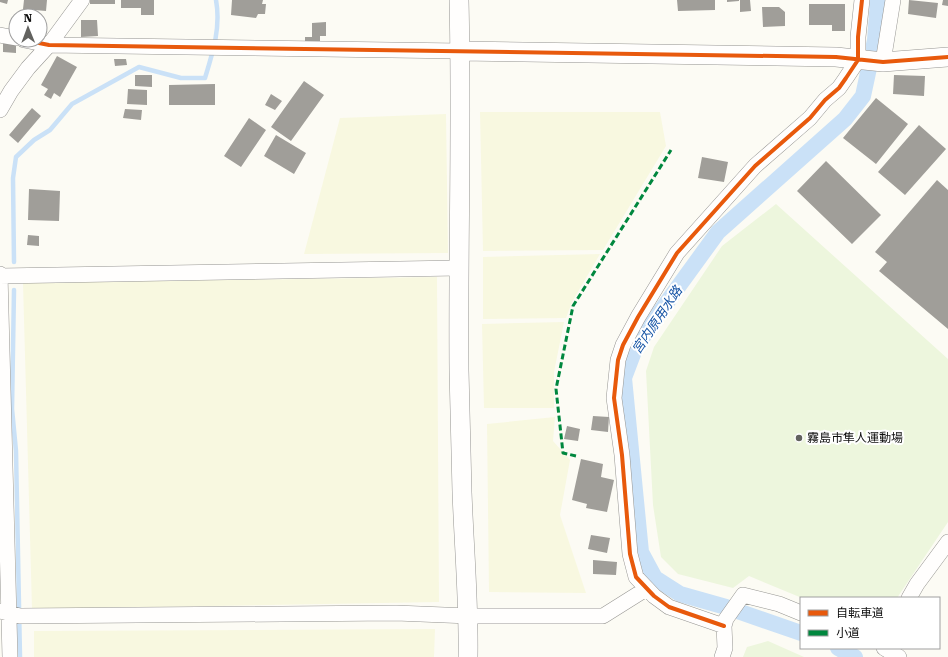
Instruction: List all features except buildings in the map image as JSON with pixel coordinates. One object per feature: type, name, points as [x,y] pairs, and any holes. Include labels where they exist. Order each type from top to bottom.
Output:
[{"type":"street","points":[[0,110],[11,91],[28,68],[49,45],[82,0]]},
{"type":"street","points":[[459,0],[458,268],[462,492],[469,616],[468,657]]},
{"type":"street","points":[[724,626],[669,606],[646,589],[636,577],[630,554],[622,455],[614,398],[618,360],[623,345],[638,316],[677,254],[755,166],[810,118],[825,100],[839,88],[858,60],[858,36],[862,0]]},
{"type":"street","points":[[883,62],[893,0]]},
{"type":"street","points":[[49,45],[836,57],[883,62],[948,57]]},
{"type":"street","points":[[10,657],[5,613],[0,275],[458,268]]},
{"type":"street","points":[[910,597],[917,584],[948,542]]},
{"type":"street","points":[[5,613],[27,616],[396,613],[469,616],[603,616],[646,589]]},
{"type":"street","points":[[722,657],[725,648],[724,626],[726,619],[743,595],[779,604],[800,613]]},
{"type":"street","points":[[886,649],[899,657]]},
{"type":"green space","points":[[480,112],[660,112],[666,146],[603,250],[483,251]]},
{"type":"green space","points":[[446,114],[448,253],[304,254],[340,118]]},
{"type":"green space","name":"霧島市隼人運動場","points":[[776,204],[948,359],[948,522],[898,597],[800,597],[749,576],[733,588],[678,574],[661,557],[653,505],[646,371],[654,347],[722,246]]},
{"type":"green space","points":[[600,254],[572,302],[566,318],[483,319],[483,257]]},
{"type":"green space","points":[[437,277],[439,602],[32,609],[23,283]]},
{"type":"green space","points":[[564,322],[554,372],[554,408],[484,408],[482,324]]},
{"type":"green space","points":[[555,417],[553,441],[570,460],[560,515],[586,593],[489,592],[487,424]]},
{"type":"green space","points":[[435,629],[434,657],[34,657],[34,631]]},
{"type":"green space","points":[[768,641],[804,657],[743,657],[747,647]]},
{"type":"waterway","points":[[14,262],[13,178],[16,157],[34,140],[50,130],[72,104],[139,67],[181,78],[205,78],[217,30],[218,20],[216,0]]},
{"type":"waterway","name":"宮内原用水路","points":[[800,633],[726,607],[680,594],[655,578],[641,552],[624,378],[635,349],[654,320],[718,232],[845,119],[863,96],[875,40],[878,0]]},
{"type":"waterway","points":[[14,290],[12,409],[16,451],[20,657]]},
{"type":"waterway","name":"宮内原用水路","points":[[840,649],[855,657]]},
{"type":"marked path","points":[[576,456],[563,453],[556,389],[573,306],[671,150]]},
{"type":"cycle path","points":[[724,626],[669,607],[654,596],[636,577],[630,554],[622,455],[614,398],[618,360],[623,345],[638,317],[677,253],[755,166],[810,118],[825,100],[839,88],[846,78],[858,60],[858,37],[862,0]]},
{"type":"cycle path","points":[[48,45],[836,57],[883,62],[948,57]]},
{"type":"place","name":"霧島市隼人運動場","points":[[799,438]]}]
